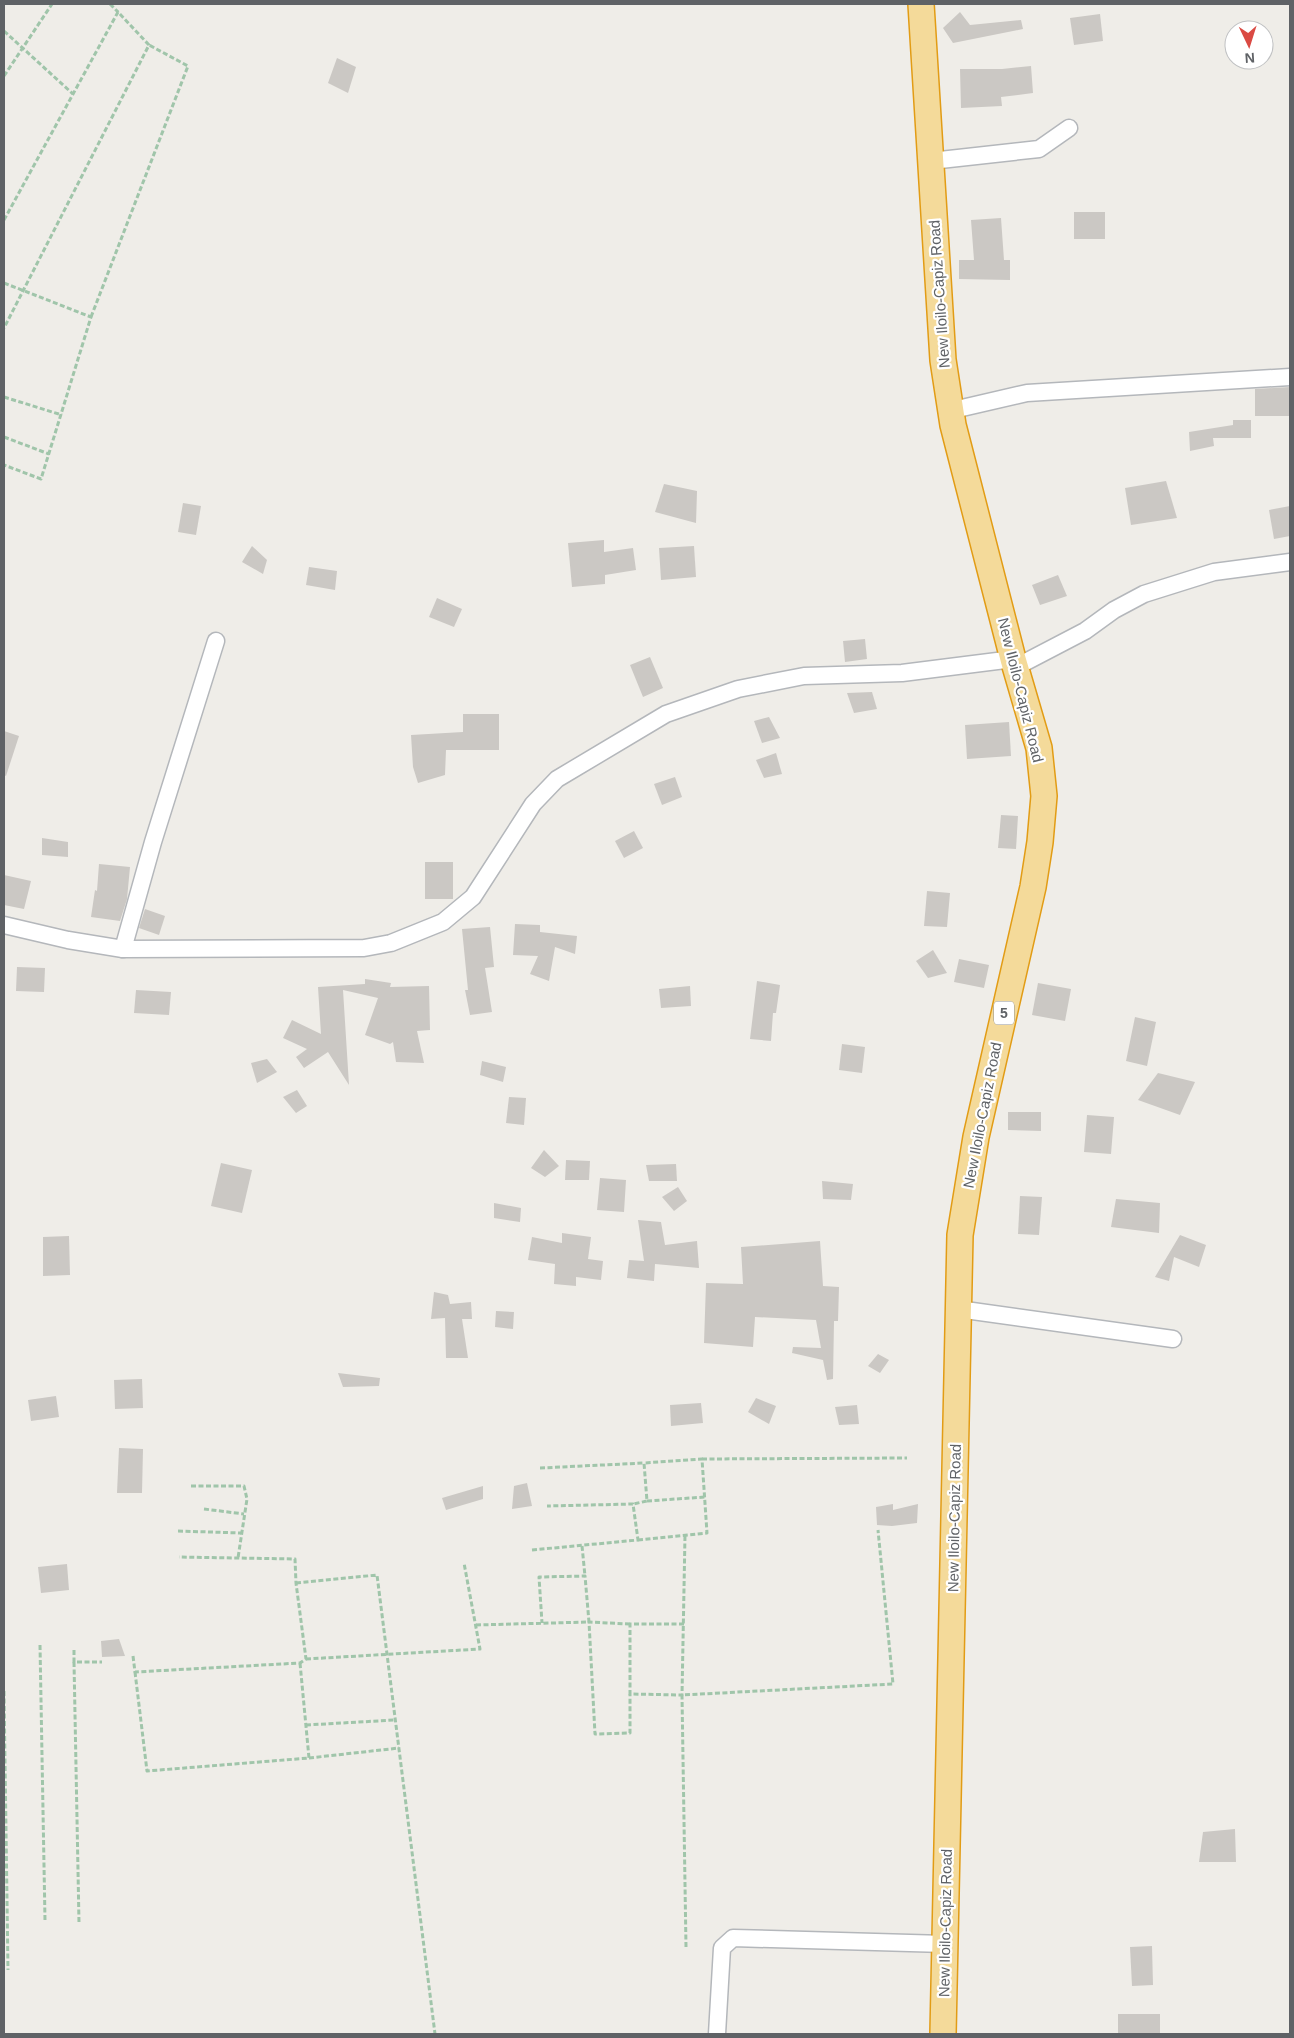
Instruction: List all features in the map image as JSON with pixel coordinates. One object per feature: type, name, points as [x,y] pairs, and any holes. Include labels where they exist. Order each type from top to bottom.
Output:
[{"type":"highway","name":"New Iloilo-Capiz Road","points":[[921,4],[943,360],[949,411],[1014,663],[1039,748],[1044,796],[1040,842],[1033,887],[976,1137],[960,1235],[943,2034]]},
{"type":"street","points":[[931,160],[1039,149],[1069,128]]},
{"type":"street","points":[[949,411],[1027,392],[1290,377]]},
{"type":"street","points":[[4,925],[68,940],[123,949],[364,948],[391,943],[443,922],[473,897],[533,804],[557,779],[666,714],[738,689],[804,676],[902,673],[1014,663],[1085,631],[1114,610],[1144,594],[1214,572],[1290,562]]},
{"type":"street","points":[[123,949],[153,842],[216,640]]},
{"type":"street","points":[[958,1309],[1173,1339]]},
{"type":"street","points":[[717,2034],[722,1948],[733,1938],[945,1944]]},
{"type":"path","points":[[4,76],[52,4]]},
{"type":"path","points":[[4,465],[41,479],[91,316],[188,66],[149,45],[110,4]]},
{"type":"path","points":[[4,220],[118,12]]},
{"type":"path","points":[[4,31],[24,47],[73,94]]},
{"type":"path","points":[[4,328],[149,45]]},
{"type":"path","points":[[4,283],[91,316]]},
{"type":"path","points":[[4,397],[62,415]]},
{"type":"path","points":[[4,437],[49,454]]},
{"type":"path","points":[[540,1468],[702,1459],[907,1458]]},
{"type":"path","points":[[532,1550],[707,1533],[702,1459]]},
{"type":"path","points":[[644,1463],[647,1501]]},
{"type":"path","points":[[191,1486],[244,1486],[247,1499],[238,1558]]},
{"type":"path","points":[[547,1506],[633,1504],[647,1501],[705,1497]]},
{"type":"path","points":[[633,1504],[638,1540]]},
{"type":"path","points":[[204,1509],[244,1514]]},
{"type":"path","points":[[630,1694],[682,1694],[893,1684],[878,1530]]},
{"type":"path","points":[[178,1531],[241,1533]]},
{"type":"path","points":[[685,1535],[682,1694],[686,1947]]},
{"type":"path","points":[[582,1546],[589,1622],[595,1734],[630,1733],[630,1624]]},
{"type":"path","points":[[179,1556],[295,1558],[296,1582],[306,1659]]},
{"type":"path","points":[[135,1672],[300,1663],[306,1659],[480,1649],[464,1563]]},
{"type":"path","points":[[296,1582],[377,1575],[435,2034]]},
{"type":"path","points":[[542,1623],[539,1577],[585,1576]]},
{"type":"path","points":[[476,1625],[589,1622],[684,1624]]},
{"type":"path","points":[[40,1645],[45,1920]]},
{"type":"path","points":[[74,1650],[79,1923]]},
{"type":"path","points":[[133,1656],[147,1771],[309,1758],[399,1748]]},
{"type":"path","points":[[74,1662],[102,1662]]},
{"type":"path","points":[[300,1663],[309,1758]]},
{"type":"path","points":[[4,1691],[8,1970]]},
{"type":"path","points":[[306,1725],[395,1720]]},
{"type":"building","points":[[960,12],[970,25],[1021,20],[1023,29],[953,43],[943,28]]},
{"type":"building","points":[[1100,14],[1103,41],[1074,45],[1070,18]]},
{"type":"building","points":[[337,58],[356,67],[348,93],[328,83]]},
{"type":"building","points":[[1031,66],[1033,93],[1001,97],[1002,106],[961,108],[960,69],[1002,69]]},
{"type":"building","points":[[1074,212],[1105,212],[1105,239],[1074,239]]},
{"type":"building","points":[[1001,218],[1004,260],[1010,260],[1010,280],[959,279],[959,260],[974,260],[971,220]]},
{"type":"building","points":[[1290,387],[1290,416],[1255,416],[1255,389]]},
{"type":"building","points":[[1233,420],[1251,420],[1251,438],[1213,438],[1214,446],[1190,451],[1189,432],[1233,425]]},
{"type":"building","points":[[1166,481],[1177,518],[1131,525],[1125,488]]},
{"type":"building","points":[[664,484],[697,491],[696,523],[655,512]]},
{"type":"building","points":[[183,503],[201,506],[196,535],[178,532]]},
{"type":"building","points":[[1290,506],[1290,536],[1274,539],[1269,510]]},
{"type":"building","points":[[604,540],[604,552],[633,548],[636,570],[605,575],[605,584],[572,587],[568,543]]},
{"type":"building","points":[[252,546],[267,560],[263,574],[242,562]]},
{"type":"building","points":[[694,546],[696,577],[661,580],[659,548]]},
{"type":"building","points":[[309,567],[337,571],[335,590],[306,585]]},
{"type":"building","points":[[1058,575],[1067,596],[1040,605],[1032,585]]},
{"type":"building","points":[[437,598],[462,609],[454,627],[429,617]]},
{"type":"building","points":[[865,639],[867,659],[845,662],[843,641]]},
{"type":"building","points":[[650,657],[663,688],[643,697],[630,665]]},
{"type":"building","points":[[872,692],[877,709],[854,713],[847,693]]},
{"type":"building","points":[[463,714],[499,714],[499,750],[446,750],[445,775],[418,783],[413,767],[411,735],[463,732]]},
{"type":"building","points":[[769,717],[780,738],[762,743],[754,721]]},
{"type":"building","points":[[1009,722],[1011,756],[967,759],[965,725]]},
{"type":"building","points":[[4,731],[19,736],[6,776],[4,775]]},
{"type":"building","points":[[776,753],[782,774],[764,778],[756,760]]},
{"type":"building","points":[[675,777],[682,797],[662,805],[654,784]]},
{"type":"building","points":[[1001,815],[1018,816],[1016,849],[998,848]]},
{"type":"building","points":[[634,831],[643,848],[624,858],[615,841]]},
{"type":"building","points":[[42,838],[68,842],[68,857],[42,855]]},
{"type":"building","points":[[425,862],[453,862],[453,899],[425,899]]},
{"type":"building","points":[[99,864],[130,867],[127,899],[120,921],[91,917],[95,890],[97,891]]},
{"type":"building","points":[[4,875],[31,881],[24,909],[4,905]]},
{"type":"building","points":[[927,891],[950,893],[947,927],[924,926]]},
{"type":"building","points":[[145,909],[165,916],[159,935],[139,928]]},
{"type":"building","points":[[515,924],[540,925],[540,932],[577,936],[575,954],[555,947],[549,981],[530,974],[538,956],[513,955]]},
{"type":"building","points":[[490,927],[494,967],[485,968],[492,1012],[470,1015],[465,990],[468,990],[462,929]]},
{"type":"building","points":[[933,950],[947,973],[928,978],[916,961]]},
{"type":"building","points":[[959,959],[989,965],[984,988],[954,982]]},
{"type":"building","points":[[17,967],[45,968],[44,992],[16,991]]},
{"type":"building","points":[[365,979],[391,983],[390,987],[429,986],[430,1030],[417,1031],[424,1063],[396,1062],[393,1042],[390,1044],[365,1035],[378,998],[343,990],[349,1085],[328,1052],[304,1068],[296,1057],[307,1049],[283,1038],[292,1020],[321,1034],[318,987],[365,984]]},
{"type":"building","points":[[757,981],[780,985],[776,1013],[773,1013],[771,1041],[750,1039]]},
{"type":"building","points":[[1038,983],[1071,989],[1065,1021],[1032,1015]]},
{"type":"building","points":[[690,986],[691,1006],[661,1008],[659,989]]},
{"type":"building","points":[[136,990],[171,992],[169,1015],[134,1013]]},
{"type":"building","points":[[1135,1017],[1156,1022],[1147,1066],[1126,1061]]},
{"type":"building","points":[[842,1044],[865,1047],[862,1073],[839,1070]]},
{"type":"building","points":[[267,1059],[277,1072],[257,1083],[251,1063]]},
{"type":"building","points":[[482,1061],[506,1067],[503,1082],[480,1075]]},
{"type":"building","points":[[1158,1073],[1195,1082],[1180,1115],[1138,1100]]},
{"type":"building","points":[[297,1090],[307,1106],[296,1113],[283,1097]]},
{"type":"building","points":[[509,1097],[526,1098],[524,1125],[506,1123]]},
{"type":"building","points":[[1008,1112],[1041,1112],[1041,1131],[1008,1130]]},
{"type":"building","points":[[1087,1115],[1114,1117],[1111,1154],[1084,1152]]},
{"type":"building","points":[[544,1150],[559,1166],[545,1177],[531,1168]]},
{"type":"building","points":[[566,1160],[590,1161],[589,1180],[565,1180]]},
{"type":"building","points":[[221,1163],[252,1170],[242,1213],[211,1206]]},
{"type":"building","points":[[676,1164],[677,1181],[649,1181],[646,1165]]},
{"type":"building","points":[[600,1178],[626,1180],[624,1212],[597,1210]]},
{"type":"building","points":[[822,1181],[853,1184],[851,1200],[823,1199]]},
{"type":"building","points":[[678,1187],[687,1201],[674,1211],[662,1197]]},
{"type":"building","points":[[1020,1196],[1042,1197],[1039,1235],[1018,1234]]},
{"type":"building","points":[[1116,1199],[1160,1203],[1159,1233],[1111,1227]]},
{"type":"building","points":[[494,1203],[521,1208],[520,1222],[494,1218]]},
{"type":"building","points":[[638,1220],[661,1222],[665,1245],[697,1241],[699,1268],[655,1264],[654,1281],[627,1278],[629,1260],[644,1261]]},
{"type":"building","points":[[562,1233],[591,1237],[588,1259],[603,1261],[601,1280],[576,1277],[576,1286],[554,1284],[555,1264],[528,1260],[532,1237],[562,1243]]},
{"type":"building","points":[[1180,1235],[1206,1245],[1199,1267],[1174,1257],[1169,1281],[1155,1277]]},
{"type":"building","points":[[69,1236],[70,1275],[43,1276],[43,1237]]},
{"type":"building","points":[[820,1241],[823,1286],[839,1287],[838,1321],[834,1321],[833,1379],[827,1380],[823,1360],[792,1353],[793,1347],[821,1348],[816,1320],[755,1317],[753,1347],[704,1343],[706,1283],[743,1284],[741,1247]]},
{"type":"building","points":[[434,1292],[448,1295],[450,1304],[471,1302],[472,1319],[462,1319],[468,1358],[446,1358],[445,1318],[431,1319]]},
{"type":"building","points":[[496,1311],[514,1312],[513,1329],[495,1327]]},
{"type":"building","points":[[878,1354],[889,1360],[880,1373],[868,1366]]},
{"type":"building","points":[[338,1373],[380,1378],[379,1386],[343,1387]]},
{"type":"building","points":[[142,1379],[143,1408],[115,1409],[114,1380]]},
{"type":"building","points":[[56,1396],[59,1417],[31,1421],[28,1400]]},
{"type":"building","points":[[756,1398],[776,1406],[769,1424],[748,1412]]},
{"type":"building","points":[[701,1403],[703,1423],[671,1426],[670,1405]]},
{"type":"building","points":[[857,1405],[859,1424],[839,1425],[835,1407]]},
{"type":"building","points":[[119,1448],[143,1449],[142,1493],[117,1493]]},
{"type":"building","points":[[527,1483],[532,1506],[512,1509],[514,1486]]},
{"type":"building","points":[[483,1486],[483,1499],[446,1510],[442,1498]]},
{"type":"building","points":[[893,1504],[893,1510],[918,1504],[917,1523],[892,1526],[877,1525],[876,1507]]},
{"type":"building","points":[[67,1564],[69,1590],[41,1593],[38,1567]]},
{"type":"building","points":[[119,1639],[125,1656],[102,1657],[101,1641]]},
{"type":"building","points":[[1235,1829],[1236,1862],[1199,1862],[1203,1832]]},
{"type":"building","points":[[1152,1946],[1153,1985],[1132,1986],[1130,1947]]},
{"type":"building","points":[[1118,2014],[1160,2014],[1160,2034],[1118,2034]]}]
